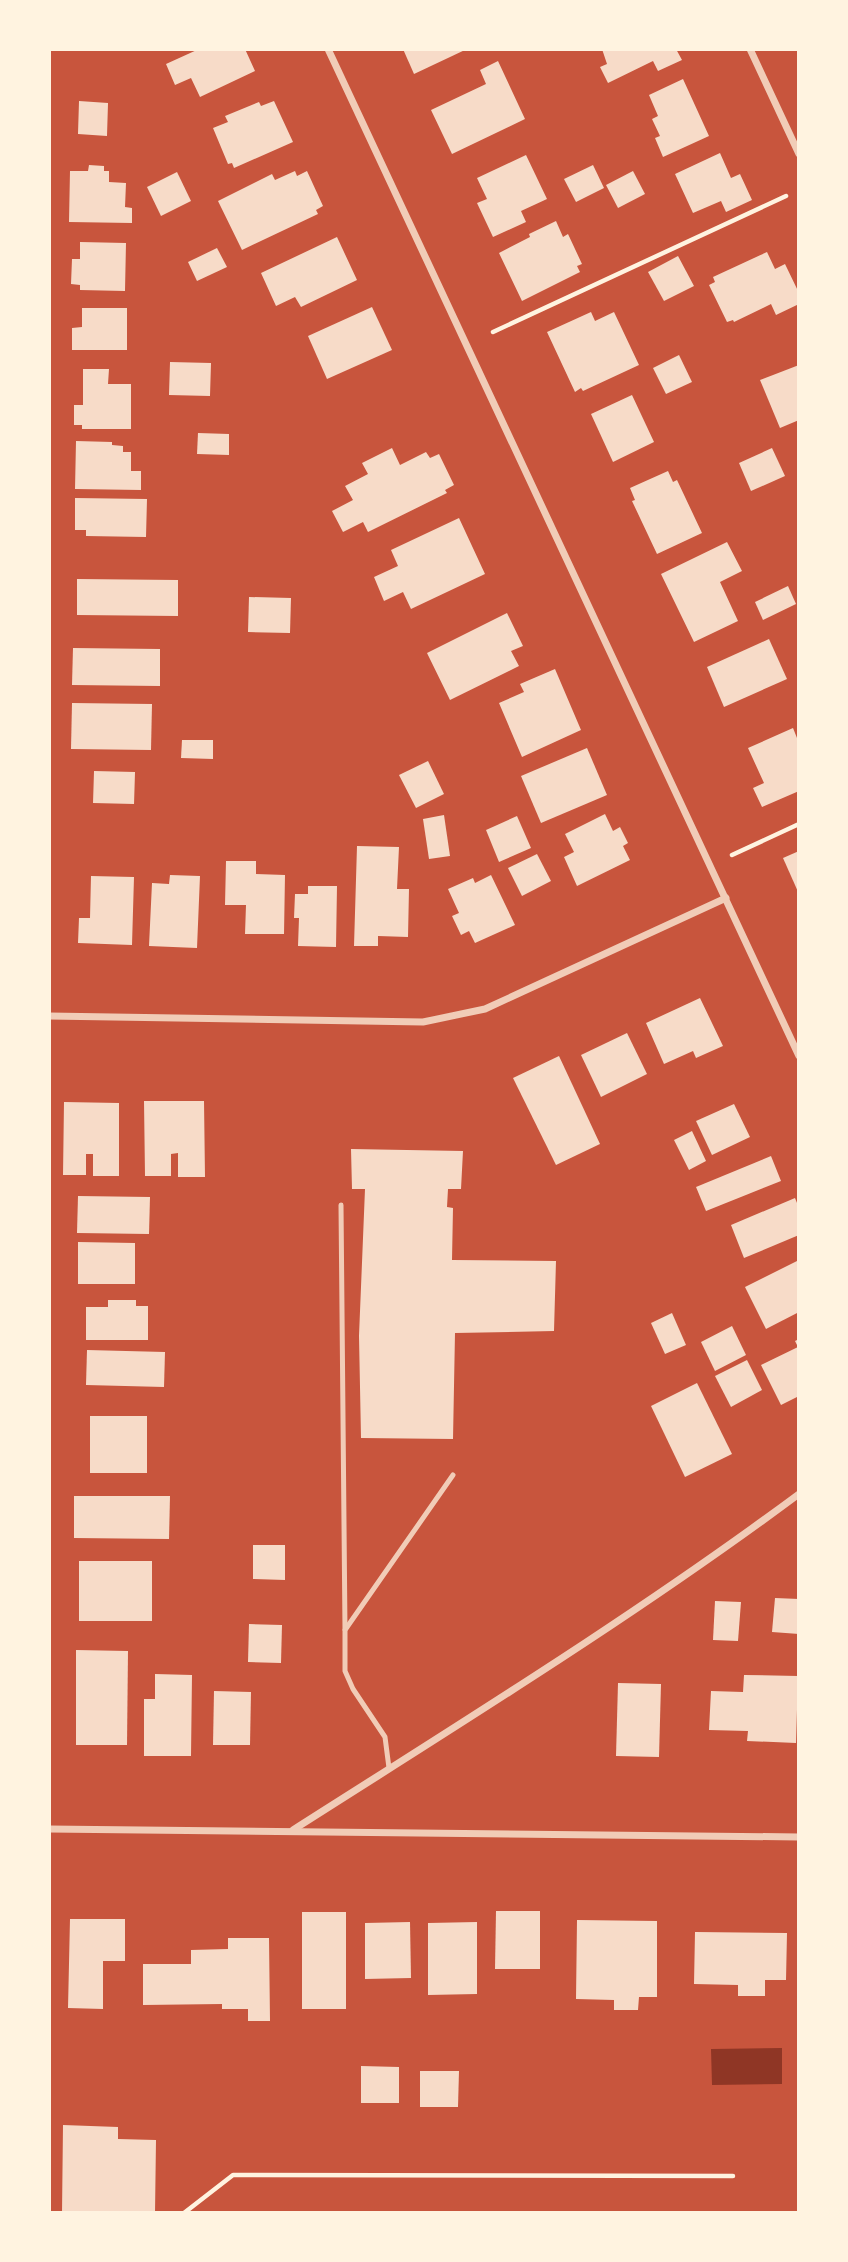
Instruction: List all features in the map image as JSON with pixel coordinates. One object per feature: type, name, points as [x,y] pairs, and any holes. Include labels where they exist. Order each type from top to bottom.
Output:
[{"type":"street","points":[[328,49],[799,1056]]},
{"type":"street","points":[[750,49],[799,154]]},
{"type":"street","points":[[49,1016],[423,1022],[485,1009],[726,898]]},
{"type":"street","points":[[292,1830],[631,1614],[799,1494]]},
{"type":"street","points":[[49,1829],[799,1837]]},
{"type":"lane","points":[[341,1205],[345,1671],[353,1689],[385,1737],[389,1768]]},
{"type":"lane","points":[[345,1630],[453,1475]]},
{"type":"path","points":[[493,332],[786,195]]},
{"type":"path","points":[[732,855],[799,824]]},
{"type":"path","points":[[184,2213],[233,2175],[733,2176]]},
{"type":"shaded area","points":[[782,2048],[782,2084],[712,2085],[711,2049]]},
{"type":"building","points":[[199,49],[245,49],[255,71],[200,97],[191,78],[175,85],[166,64]]},
{"type":"building","points":[[403,49],[467,49],[414,74]]},
{"type":"building","points":[[602,49],[676,49],[682,60],[658,71],[653,61],[608,83],[600,67],[607,64]]},
{"type":"building","points":[[498,61],[525,119],[452,154],[431,110],[486,84],[480,70]]},
{"type":"building","points":[[683,79],[709,136],[663,157],[655,138],[660,136],[652,119],[658,116],[649,95]]},
{"type":"building","points":[[79,101],[108,103],[107,136],[78,134]]},
{"type":"building","points":[[274,101],[293,142],[234,168],[232,163],[228,164],[213,128],[228,122],[225,116],[259,102],[261,106]]},
{"type":"building","points":[[720,153],[731,178],[740,174],[752,200],[726,212],[721,201],[693,213],[675,174]]},
{"type":"building","points":[[526,155],[547,199],[521,211],[526,222],[493,237],[477,203],[487,199],[477,178]]},
{"type":"building","points":[[89,165],[104,166],[104,171],[109,171],[109,182],[126,183],[125,207],[132,208],[132,223],[69,222],[70,171],[88,171]]},
{"type":"building","points":[[593,165],[604,188],[576,202],[564,179]]},
{"type":"building","points":[[295,171],[297,176],[307,171],[323,206],[316,210],[318,214],[242,250],[218,201],[272,174],[275,180]]},
{"type":"building","points":[[633,171],[645,194],[618,208],[606,185]]},
{"type":"building","points":[[177,172],[191,201],[161,216],[147,187]]},
{"type":"building","points":[[556,221],[563,237],[568,234],[582,264],[577,266],[580,272],[522,301],[499,253]]},
{"type":"building","points":[[337,237],[357,280],[301,307],[295,297],[276,306],[261,273]]},
{"type":"building","points":[[80,242],[126,243],[125,291],[80,290],[80,285],[71,284],[72,259],[80,259]]},
{"type":"building","points":[[217,248],[227,267],[197,281],[188,262]]},
{"type":"building","points":[[767,252],[775,269],[785,264],[799,293],[799,304],[776,315],[771,304],[734,322],[727,322],[709,285],[715,282],[713,277]]},
{"type":"building","points":[[678,256],[694,286],[664,301],[648,272]]},
{"type":"building","points":[[372,307],[392,350],[327,379],[308,336]]},
{"type":"building","points":[[82,308],[127,308],[127,350],[72,350],[72,328],[82,327]]},
{"type":"building","points":[[591,312],[595,321],[614,312],[639,365],[583,391],[581,388],[575,392],[547,332]]},
{"type":"building","points":[[679,355],[692,382],[666,394],[653,368]]},
{"type":"building","points":[[170,362],[211,363],[210,396],[169,395]]},
{"type":"building","points":[[799,365],[799,420],[780,428],[760,380]]},
{"type":"building","points":[[83,369],[109,369],[108,384],[131,384],[131,429],[82,429],[82,425],[74,425],[74,405],[83,405]]},
{"type":"building","points":[[632,395],[654,442],[613,462],[591,414]]},
{"type":"building","points":[[198,433],[229,434],[229,455],[197,454]]},
{"type":"building","points":[[76,441],[112,442],[112,445],[123,446],[123,452],[131,452],[131,471],[141,471],[141,490],[75,489]]},
{"type":"building","points":[[392,448],[400,465],[426,452],[430,458],[439,454],[454,485],[445,490],[447,493],[368,532],[363,522],[343,532],[332,511],[353,500],[345,486],[368,474],[362,463]]},
{"type":"building","points":[[772,448],[785,476],[751,491],[739,463]]},
{"type":"building","points":[[668,471],[673,482],[677,480],[702,533],[657,554],[632,501],[635,500],[630,488]]},
{"type":"building","points":[[75,498],[147,499],[146,537],[86,536],[86,530],[75,530]]},
{"type":"building","points":[[459,518],[485,574],[411,609],[403,592],[384,601],[374,577],[398,566],[391,550]]},
{"type":"building","points":[[727,542],[742,571],[720,582],[738,621],[694,642],[661,574]]},
{"type":"building","points":[[77,579],[178,580],[178,616],[77,615]]},
{"type":"building","points":[[788,586],[796,604],[763,620],[755,602]]},
{"type":"building","points":[[249,597],[291,598],[290,633],[248,632]]},
{"type":"building","points":[[507,613],[523,646],[511,651],[519,666],[450,700],[427,653]]},
{"type":"building","points":[[769,639],[787,679],[724,707],[707,667]]},
{"type":"building","points":[[73,648],[160,649],[160,686],[72,685]]},
{"type":"building","points":[[555,669],[581,730],[522,757],[499,703],[524,692],[520,684]]},
{"type":"building","points":[[72,703],[152,704],[151,750],[71,749]]},
{"type":"building","points":[[793,728],[799,743],[799,791],[762,807],[753,788],[764,783],[748,748]]},
{"type":"building","points":[[182,740],[213,740],[213,759],[181,758]]},
{"type":"building","points":[[587,748],[607,795],[541,823],[521,776]]},
{"type":"building","points":[[428,761],[444,794],[416,808],[399,775]]},
{"type":"building","points":[[94,771],[135,772],[134,804],[93,803]]},
{"type":"building","points":[[605,814],[613,831],[620,827],[628,843],[623,846],[630,860],[577,886],[564,857],[574,852],[565,834]]},
{"type":"building","points":[[444,815],[450,856],[429,859],[423,819]]},
{"type":"building","points":[[517,816],[531,848],[499,862],[486,830]]},
{"type":"building","points":[[357,846],[399,847],[397,889],[409,889],[408,937],[378,936],[378,946],[354,946]]},
{"type":"building","points":[[799,851],[799,894],[783,858]]},
{"type":"building","points":[[537,854],[551,881],[522,896],[508,868]]},
{"type":"building","points":[[226,861],[256,861],[256,874],[285,875],[284,934],[245,934],[246,905],[225,905]]},
{"type":"building","points":[[170,875],[200,876],[197,948],[149,946],[152,883],[169,884]]},
{"type":"building","points":[[491,875],[515,925],[475,943],[469,931],[461,935],[452,916],[459,913],[448,889],[473,878],[475,883]]},
{"type":"building","points":[[91,876],[134,877],[132,945],[78,943],[79,918],[90,918]]},
{"type":"building","points":[[308,886],[337,886],[336,947],[298,946],[299,918],[294,918],[295,894],[308,894]]},
{"type":"building","points":[[700,998],[723,1046],[696,1058],[693,1051],[664,1064],[646,1023]]},
{"type":"building","points":[[627,1033],[647,1074],[601,1097],[581,1055]]},
{"type":"building","points":[[559,1056],[600,1144],[556,1165],[513,1078]]},
{"type":"building","points":[[144,1101],[204,1101],[205,1177],[178,1177],[178,1153],[171,1154],[171,1176],[145,1176]]},
{"type":"building","points":[[64,1102],[119,1103],[119,1176],[93,1176],[93,1154],[86,1154],[86,1175],[63,1175]]},
{"type":"building","points":[[734,1104],[750,1137],[712,1155],[696,1121]]},
{"type":"building","points":[[692,1131],[706,1161],[689,1170],[674,1140]]},
{"type":"building","points":[[351,1149],[463,1151],[461,1189],[448,1189],[447,1207],[453,1208],[452,1260],[556,1261],[554,1331],[455,1333],[453,1439],[361,1438],[359,1336],[365,1189],[352,1189]]},
{"type":"building","points":[[771,1156],[781,1181],[706,1211],[696,1187]]},
{"type":"building","points":[[78,1196],[150,1197],[149,1234],[77,1233]]},
{"type":"building","points":[[795,1198],[799,1208],[799,1235],[744,1258],[731,1225]]},
{"type":"building","points":[[78,1242],[135,1243],[135,1284],[78,1284]]},
{"type":"building","points":[[799,1260],[799,1312],[766,1329],[745,1287]]},
{"type":"building","points":[[108,1300],[136,1300],[136,1306],[148,1306],[148,1340],[86,1340],[86,1307],[108,1307]]},
{"type":"building","points":[[672,1313],[686,1345],[665,1354],[651,1323]]},
{"type":"building","points":[[732,1326],[746,1355],[715,1371],[701,1342]]},
{"type":"building","points":[[799,1339],[799,1396],[781,1405],[761,1365],[798,1347],[795,1341]]},
{"type":"building","points":[[87,1350],[165,1352],[164,1387],[86,1385]]},
{"type":"building","points":[[747,1360],[762,1390],[731,1407],[715,1376]]},
{"type":"building","points":[[697,1383],[732,1454],[685,1477],[651,1406]]},
{"type":"building","points":[[90,1416],[147,1416],[147,1473],[90,1473]]},
{"type":"building","points":[[74,1496],[170,1496],[169,1539],[74,1538]]},
{"type":"building","points":[[253,1545],[285,1545],[285,1580],[253,1579]]},
{"type":"building","points":[[79,1561],[152,1561],[152,1621],[79,1621]]},
{"type":"building","points":[[775,1598],[799,1599],[799,1634],[772,1632]]},
{"type":"building","points":[[715,1601],[741,1602],[738,1641],[713,1640]]},
{"type":"building","points":[[249,1624],[282,1625],[281,1663],[248,1662]]},
{"type":"building","points":[[76,1650],[128,1651],[127,1745],[76,1745]]},
{"type":"building","points":[[155,1674],[192,1675],[191,1756],[144,1756],[144,1699],[155,1699]]},
{"type":"building","points":[[744,1675],[798,1676],[796,1743],[747,1741],[748,1731],[709,1730],[711,1691],[743,1692]]},
{"type":"building","points":[[618,1683],[661,1684],[659,1757],[616,1756]]},
{"type":"building","points":[[214,1691],[251,1692],[250,1745],[213,1745]]},
{"type":"building","points":[[496,1911],[540,1911],[540,1969],[495,1969]]},
{"type":"building","points":[[302,1912],[346,1912],[346,2009],[302,2009]]},
{"type":"building","points":[[70,1919],[125,1919],[125,1961],[103,1961],[103,2009],[68,2008]]},
{"type":"building","points":[[577,1920],[657,1921],[657,1997],[639,1997],[638,2010],[614,2010],[614,2000],[576,1999]]},
{"type":"building","points":[[410,1922],[411,1978],[365,1979],[365,1923]]},
{"type":"building","points":[[477,1922],[477,1994],[428,1995],[428,1923]]},
{"type":"building","points":[[695,1932],[787,1933],[786,1980],[765,1980],[765,1996],[738,1996],[738,1985],[694,1984]]},
{"type":"building","points":[[228,1938],[269,1938],[270,2021],[248,2021],[248,2009],[222,2009],[222,2004],[143,2005],[143,1964],[191,1964],[191,1950],[228,1949]]},
{"type":"building","points":[[361,2066],[399,2067],[399,2103],[361,2103]]},
{"type":"building","points":[[420,2071],[459,2071],[458,2107],[420,2107]]},
{"type":"building","points":[[63,2125],[118,2127],[118,2139],[156,2140],[155,2213],[62,2213]]}]
